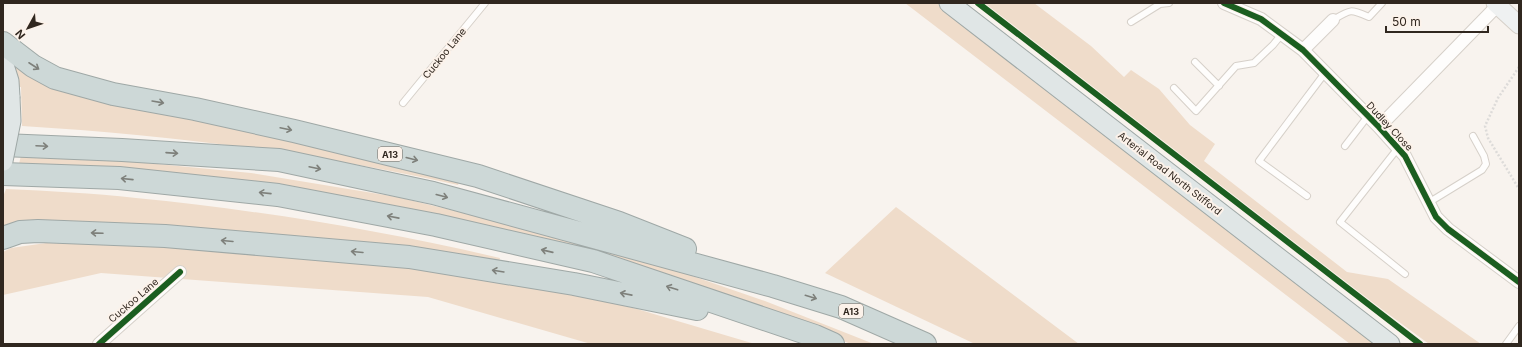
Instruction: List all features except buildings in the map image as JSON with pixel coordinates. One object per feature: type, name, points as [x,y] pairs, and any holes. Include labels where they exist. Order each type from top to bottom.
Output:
[{"type":"highway","name":"A13","points":[[3,43],[33,66],[55,78],[113,94],[195,109],[478,176],[619,223],[773,286]]},
{"type":"highway","name":"A13","points":[[3,145],[122,150],[279,160],[433,193],[773,286],[841,307],[925,344]]},
{"type":"highway","points":[[3,174],[119,178],[278,195],[436,225],[593,261],[824,340]]},
{"type":"highway","points":[[3,238],[20,232],[38,231],[165,236],[410,257],[574,284],[664,302],[824,340]]},
{"type":"main road","name":"Arterial Road North Stifford","points":[[949,3],[1390,344]]},
{"type":"main road","points":[[3,62],[9,81],[11,121],[3,162]]},
{"type":"street","name":"Dudley Close","points":[[1224,3],[1261,18],[1303,50],[1379,127],[1405,156],[1428,203],[1436,216],[1448,229],[1519,282]]},
{"type":"street","name":"Dudley Close","points":[[1379,127],[1496,4]]},
{"type":"street","points":[[1496,4],[1519,25]]},
{"type":"street","points":[[1303,50],[1333,20]]},
{"type":"street","name":"Cuckoo Lane","points":[[99,344],[180,272]]},
{"type":"lane","name":"Cuckoo Lane","points":[[403,103],[485,3]]},
{"type":"lane","points":[[1131,22],[1160,4],[1169,3]]},
{"type":"lane","points":[[1333,20],[1353,10],[1369,17],[1382,3]]},
{"type":"lane","points":[[1174,88],[1196,110],[1236,66],[1254,63],[1273,46],[1282,34]]},
{"type":"lane","points":[[1195,62],[1218,86]]},
{"type":"lane","points":[[1307,196],[1259,161],[1325,73]]},
{"type":"lane","name":"Dudley Close","points":[[1345,146],[1368,116]]},
{"type":"lane","points":[[1428,203],[1482,170],[1486,164],[1484,156],[1473,136]]},
{"type":"lane","name":"Dudley Close","points":[[1398,148],[1340,222],[1405,274]]},
{"type":"lane","points":[[1506,344],[1519,326]]},
{"type":"path","points":[[1519,67],[1498,98],[1485,126],[1488,138],[1519,189]]},
{"type":"shaded area","points":[[905,3],[937,3],[1375,344],[1350,344]]},
{"type":"shaded area","points":[[980,3],[1034,3],[1091,46],[1124,77],[1131,70],[1159,89],[1190,125],[1215,144],[1204,161],[1347,272],[1388,279],[1481,344],[1429,344],[1338,277]]},
{"type":"shaded area","points":[[9,57],[460,180],[458,185],[296,155],[187,140],[22,126],[21,87],[16,87]]},
{"type":"shaded area","points":[[22,151],[251,173],[397,197],[546,233],[675,270],[765,301],[874,344],[851,344],[758,309],[172,174],[72,165],[19,164]]},
{"type":"shaded area","points":[[6,189],[120,196],[227,208],[410,238],[500,258],[499,262],[3,231],[3,197]]},
{"type":"shaded area","points":[[896,207],[1079,344],[975,344],[825,273]]},
{"type":"shaded area","points":[[46,243],[168,246],[395,264],[560,290],[637,309],[755,344],[591,344],[428,297],[101,273],[3,295],[3,252],[11,248]]},
{"type":"cycle path","points":[[978,3],[1420,344]]},
{"type":"cycle path","points":[[1224,3],[1261,19],[1303,50],[1379,127],[1405,156],[1436,217],[1448,229],[1519,282]]},
{"type":"cycle path","points":[[99,344],[180,272]]}]
